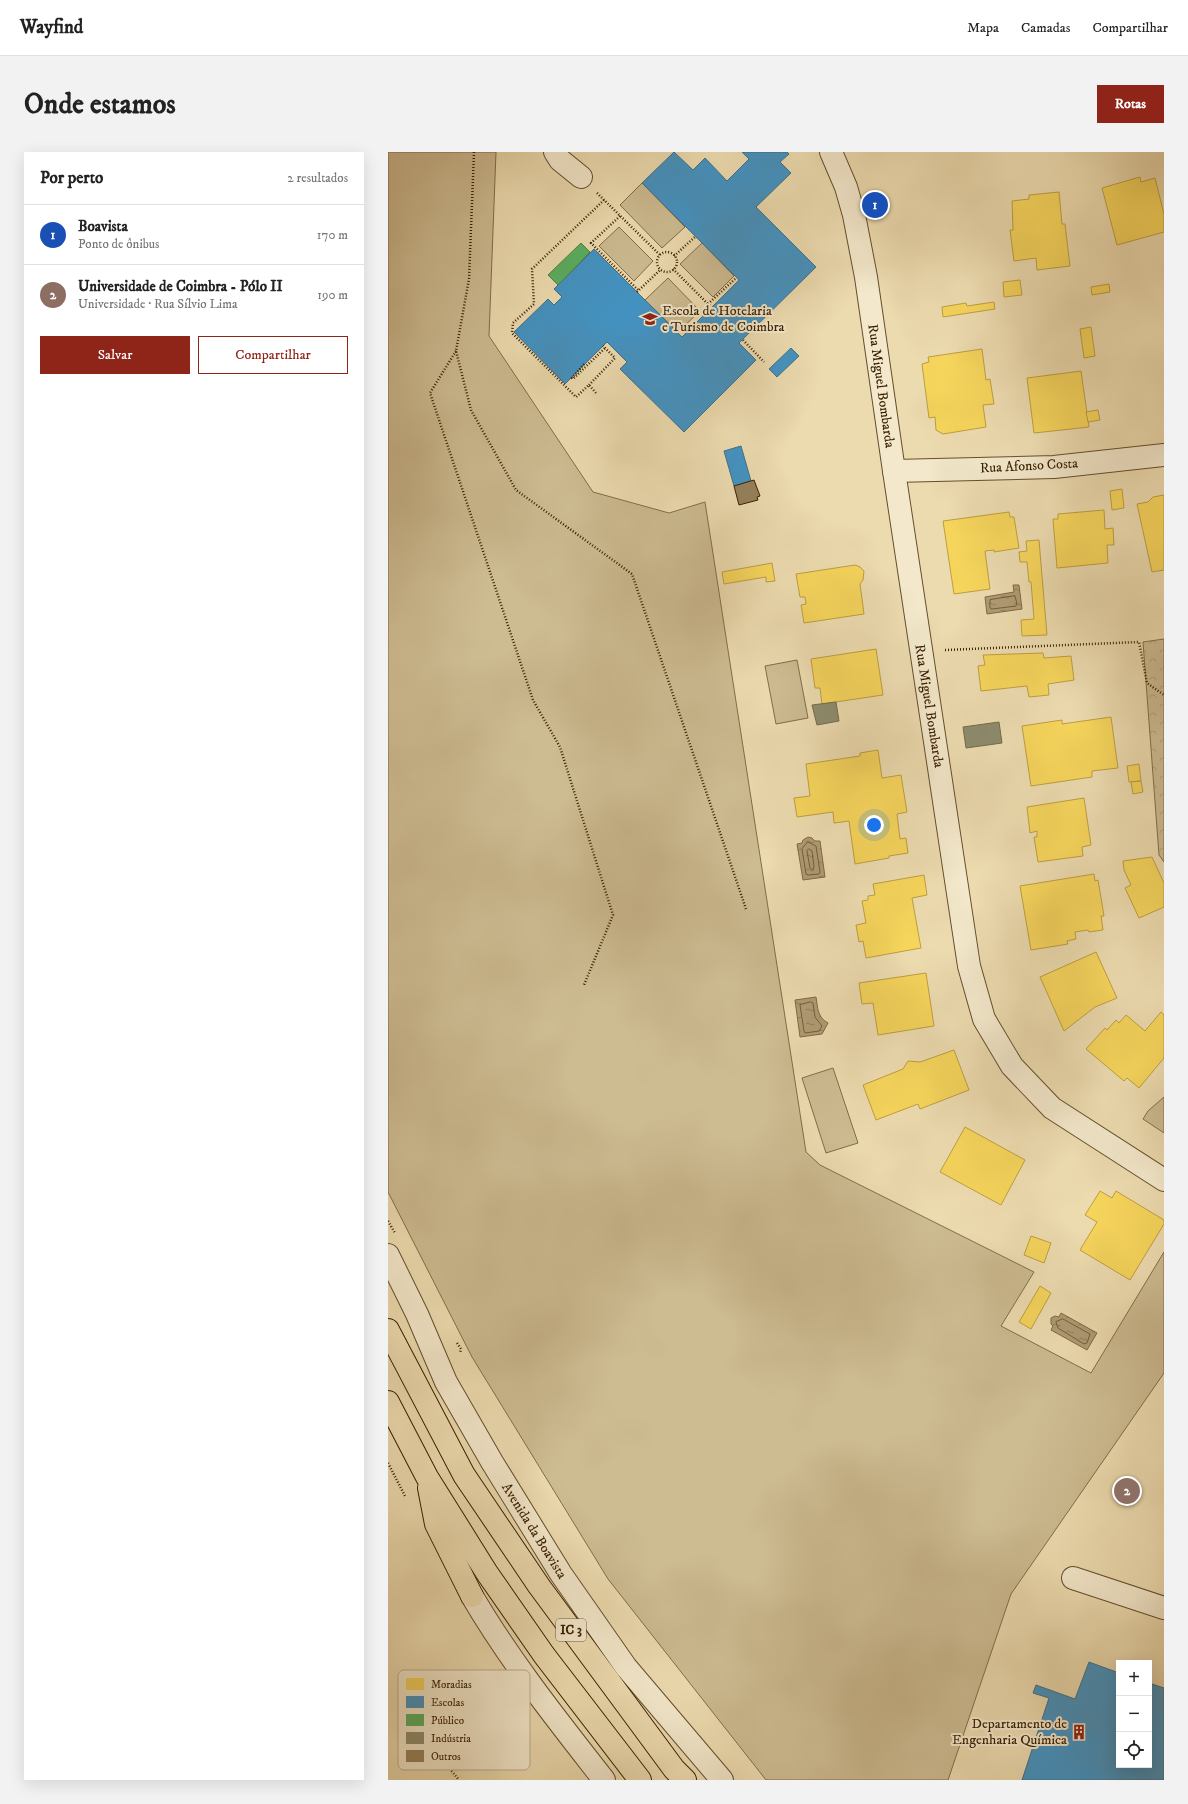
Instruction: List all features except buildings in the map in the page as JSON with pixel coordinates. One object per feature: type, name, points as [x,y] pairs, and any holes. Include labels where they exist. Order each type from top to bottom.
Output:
[{"type":"highway","name":"Avenida da Boavista","points":[[388,1330],[464,1475],[539,1586],[674,1769],[685,1780]]},
{"type":"highway","name":"IC 3","points":[[388,1402],[427,1477],[487,1572],[544,1655],[640,1780]]},
{"type":"highway","points":[[427,1477],[436,1524],[472,1596]]},
{"type":"street","points":[[555,152],[560,160],[581,177]]},
{"type":"street","name":"Rua Miguel Bombarda","points":[[832,152],[846,187],[854,215],[866,276],[920,650],[969,966],[984,1019],[1012,1066],[1052,1108],[1164,1180]]},
{"type":"street","name":"Rua Afonso Costa","points":[[894,471],[1054,467],[1164,455]]},
{"type":"street","name":"Avenida da Boavista","points":[[388,1255],[417,1314],[446,1382],[492,1462],[561,1574],[626,1667],[722,1780]]},
{"type":"street","points":[[1074,1578],[1164,1608]]},
{"type":"street","points":[[472,1596],[491,1628],[521,1670]]},
{"type":"street","points":[[530,1682],[604,1780]]},
{"type":"path","points":[[474,152],[469,279],[456,351],[430,393],[533,700],[560,747],[613,915],[584,985]]},
{"type":"path","points":[[581,177],[660,256]]},
{"type":"path","points":[[584,364],[572,378],[573,379],[604,347],[615,358],[576,397],[512,333],[513,323],[534,304],[532,268],[604,200]]},
{"type":"path","points":[[620,216],[591,243],[638,291],[660,270]]},
{"type":"path","points":[[674,256],[695,237]]},
{"type":"path","points":[[667,253],[674,256],[676,264],[673,269],[665,272],[660,270],[657,264],[660,256],[667,253]]},
{"type":"path","points":[[673,269],[711,307]]},
{"type":"path","points":[[708,304],[736,278]]},
{"type":"path","points":[[743,340],[764,362]]},
{"type":"path","points":[[456,351],[471,410],[516,490],[632,574],[746,909]]},
{"type":"path","points":[[588,385],[596,393]]},
{"type":"path","points":[[920,650],[1139,642],[1147,683],[1164,695]]},
{"type":"path","points":[[451,1770],[459,1780]]},
{"type":"green space","points":[[388,152],[496,152],[489,336],[593,492],[669,513],[705,502],[806,1152],[820,1165],[1034,1272],[1001,1326],[1091,1373],[1164,1252],[1164,1373],[1011,1594],[948,1780],[766,1780],[608,1579],[472,1357],[388,1192]]},
{"type":"green space","points":[[642,183],[685,227],[662,248],[620,205]]},
{"type":"green space","points":[[619,227],[653,261],[634,281],[599,246]]},
{"type":"green space","points":[[702,243],[734,276],[713,297],[680,264]]},
{"type":"green space","points":[[668,278],[700,311],[678,332],[645,300]]},
{"type":"green space","points":[[1164,639],[1164,862],[1159,855],[1143,642]]},
{"type":"green space","points":[[797,660],[808,718],[776,724],[765,666]]},
{"type":"green space","points":[[833,1068],[858,1143],[826,1153],[802,1078]]},
{"type":"green space","points":[[1164,1097],[1164,1133],[1143,1119],[1148,1111]]},
{"type":"water","points":[[1013,585],[1019,585],[1022,609],[987,614],[985,597],[1014,592]]},
{"type":"water","points":[[808,837],[815,841],[820,841],[825,877],[803,880],[797,844],[802,843],[803,840]]},
{"type":"water","points":[[816,997],[820,1015],[824,1021],[828,1023],[822,1034],[800,1037],[795,1000]]},
{"type":"water","points":[[1061,1313],[1097,1333],[1087,1350],[1051,1330],[1053,1326],[1051,1324],[1051,1318],[1055,1316],[1059,1317]]},
{"type":"place","name":"Boavista","points":[[875,205]]},
{"type":"place","name":"Escola de Hotelaria e Turismo de Coimbra","points":[[650,319]]},
{"type":"place","name":"Universidade de Coimbra - Pólo II","points":[[1127,1491]]},
{"type":"place","name":"Departamento de Engenharia Química","points":[[1079,1732]]}]
